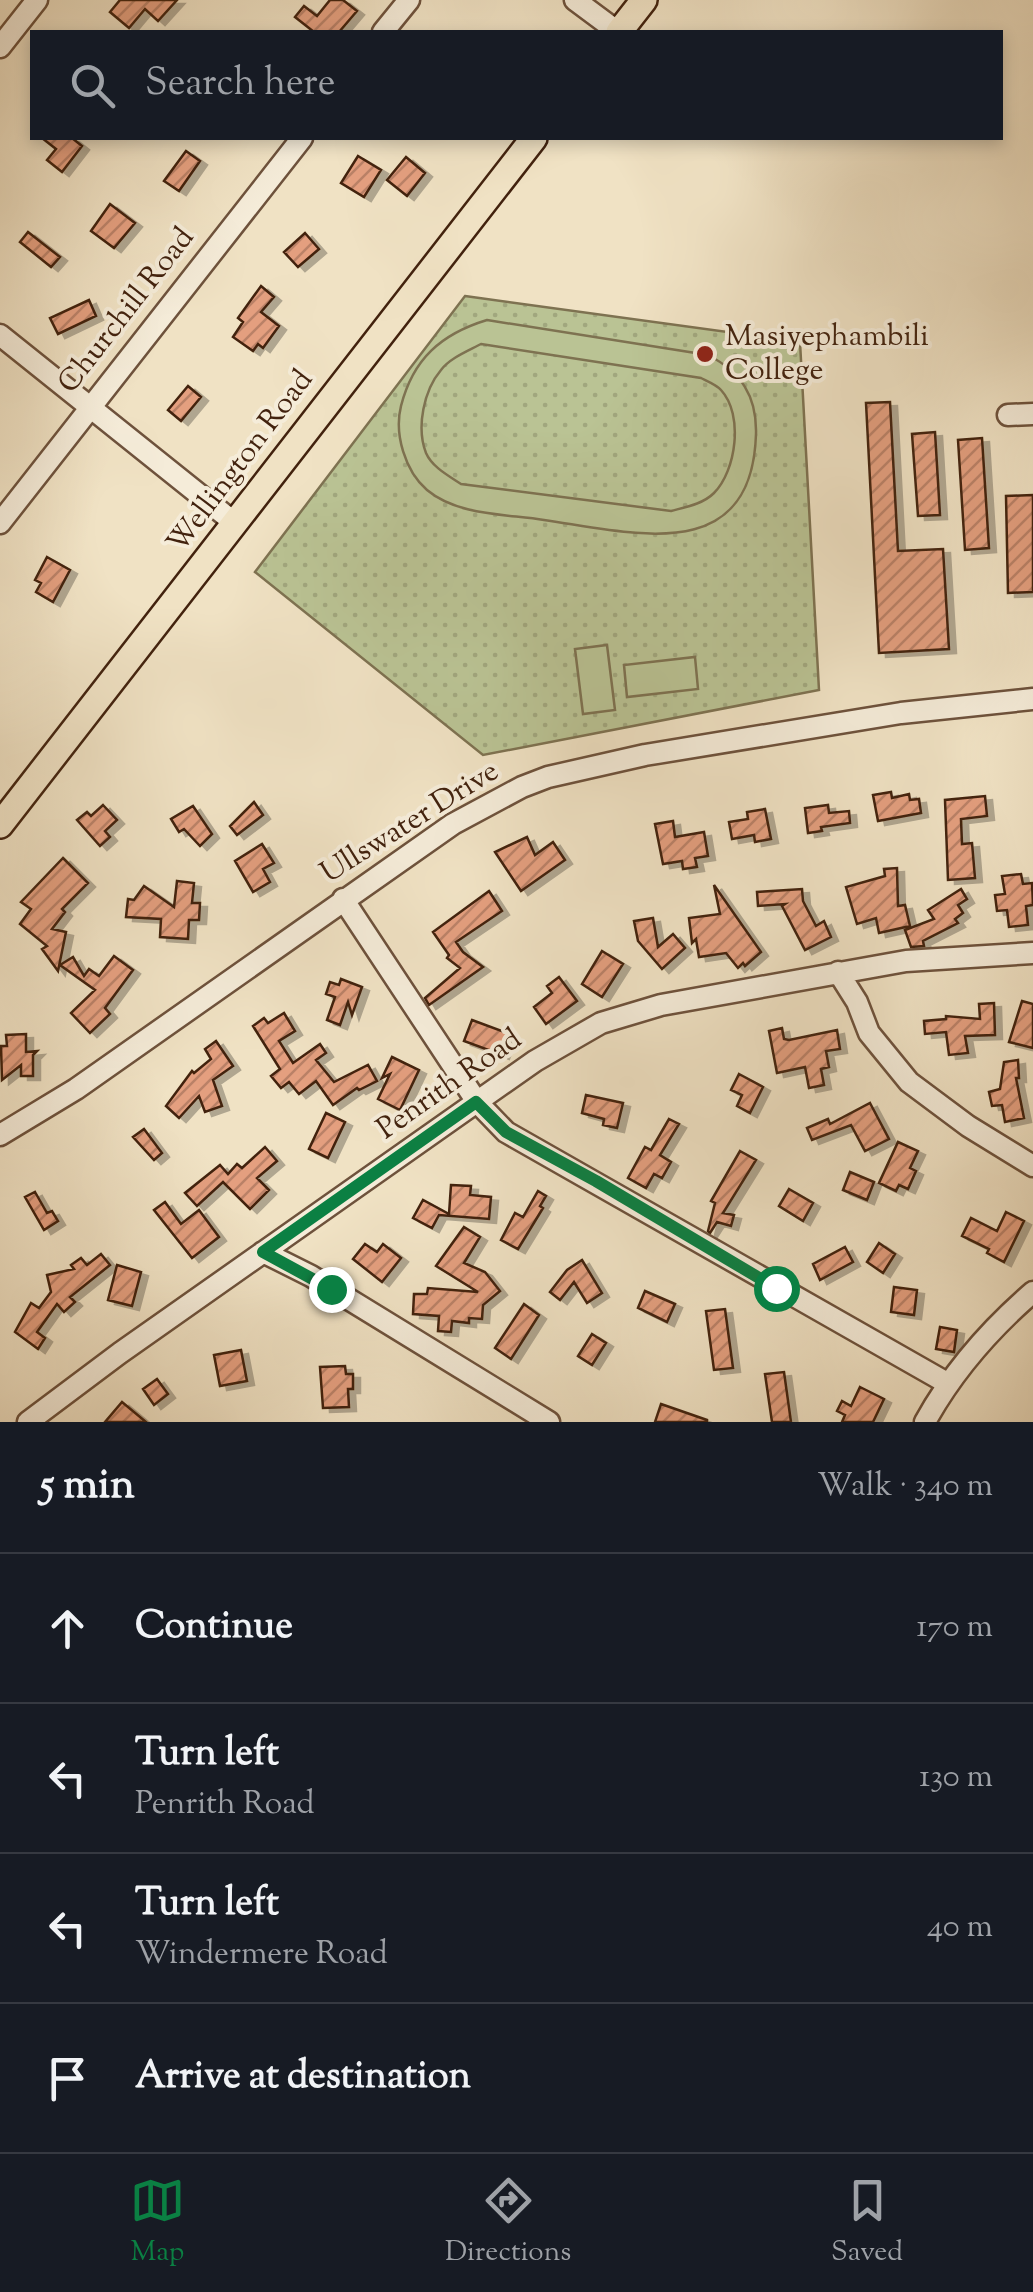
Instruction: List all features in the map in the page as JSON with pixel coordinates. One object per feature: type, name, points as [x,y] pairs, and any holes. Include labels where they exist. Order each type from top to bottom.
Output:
[{"type":"main road","points":[[621,30],[644,0]]},
{"type":"main road","name":"Wellington Road","points":[[0,825],[532,140]]},
{"type":"street","points":[[0,48],[38,0]]},
{"type":"street","points":[[385,30],[408,0]]},
{"type":"street","points":[[575,0],[616,30]]},
{"type":"street","name":"Churchill Road","points":[[0,523],[300,140]]},
{"type":"street","points":[[0,334],[236,524]]},
{"type":"street","points":[[1008,415],[1033,414]]},
{"type":"street","name":"Ullswater Drive","points":[[0,1135],[76,1089],[343,899],[486,804],[548,777],[645,755],[901,713],[1033,699]]},
{"type":"street","points":[[343,899],[476,1102],[506,1132],[946,1383]]},
{"type":"street","name":"Penrith Road","points":[[28,1422],[535,1060],[601,1023],[661,1005],[838,972],[906,961],[1033,953]]},
{"type":"street","points":[[838,972],[857,1002],[869,1033],[908,1082],[968,1126],[1033,1166]]},
{"type":"street","points":[[263,1252],[311,1276],[549,1422]]},
{"type":"street","points":[[925,1422],[946,1383],[991,1329],[1033,1292]]},
{"type":"green space","points":[[465,296],[800,342],[819,690],[483,755],[255,572]]},
{"type":"green space","points":[[487,320],[708,355],[720,362],[745,387],[756,420],[749,476],[734,505],[711,523],[682,532],[650,534],[483,512],[439,499],[419,482],[407,462],[400,440],[401,406],[421,362],[443,341]],"holes":[[[481,344],[701,378],[719,388],[728,401],[735,428],[732,457],[714,493],[671,511],[461,484],[432,463],[423,443],[423,409],[435,378],[449,362]]]},
{"type":"green space","points":[[607,645],[615,710],[583,714],[575,649]]},
{"type":"green space","points":[[695,657],[698,689],[627,697],[624,665]]},
{"type":"building","points":[[120,0],[177,0],[158,21],[145,9],[129,28],[110,12]]},
{"type":"building","points":[[330,0],[343,0],[357,11],[341,30],[311,30],[295,17],[304,6],[317,16]]},
{"type":"building","points":[[45,140],[74,140],[82,146],[62,172],[47,160],[56,149]]},
{"type":"building","points":[[186,151],[200,161],[179,191],[164,181]]},
{"type":"building","points":[[358,156],[381,170],[364,197],[341,183]]},
{"type":"building","points":[[406,157],[425,173],[407,196],[387,180]]},
{"type":"building","points":[[110,204],[135,223],[114,248],[91,231]]},
{"type":"building","points":[[28,232],[60,257],[51,267],[20,242]]},
{"type":"building","points":[[305,233],[319,249],[298,267],[284,252]]},
{"type":"building","points":[[261,286],[274,297],[261,312],[279,326],[263,348],[258,344],[253,351],[233,337],[243,322],[238,318]]},
{"type":"building","points":[[89,300],[96,316],[58,334],[50,318]]},
{"type":"building","points":[[188,386],[201,397],[181,421],[168,410]]},
{"type":"building","points":[[890,402],[898,551],[943,549],[949,649],[879,653],[866,403]]},
{"type":"building","points":[[935,432],[940,515],[918,516],[912,434]]},
{"type":"building","points":[[982,438],[989,548],[965,550],[958,440]]},
{"type":"building","points":[[1033,495],[1033,592],[1008,593],[1006,496]]},
{"type":"building","points":[[47,557],[70,570],[53,602],[36,592],[41,583],[35,580]]},
{"type":"building","points":[[891,792],[892,798],[909,794],[910,800],[919,799],[921,813],[878,821],[873,795]]},
{"type":"building","points":[[985,796],[987,816],[961,819],[962,844],[972,843],[975,878],[948,880],[945,800]]},
{"type":"building","points":[[254,802],[263,815],[237,835],[230,826]]},
{"type":"building","points":[[103,805],[117,820],[105,831],[110,837],[100,846],[77,820],[87,812],[91,816]]},
{"type":"building","points":[[828,805],[829,813],[849,811],[850,823],[808,833],[805,808]]},
{"type":"building","points":[[193,806],[212,834],[200,846],[184,829],[179,832],[171,819]]},
{"type":"building","points":[[765,809],[771,839],[755,842],[754,835],[732,839],[729,822],[748,819],[747,812]]},
{"type":"building","points":[[673,821],[675,837],[704,832],[708,856],[695,858],[697,867],[683,869],[682,861],[663,864],[655,824]]},
{"type":"building","points":[[527,837],[535,855],[553,842],[565,860],[521,891],[495,852]]},
{"type":"building","points":[[262,844],[274,863],[263,869],[270,882],[253,892],[235,861]]},
{"type":"building","points":[[63,858],[88,883],[62,909],[65,912],[52,929],[66,932],[58,971],[42,949],[47,946],[20,924],[31,909],[21,902]]},
{"type":"building","points":[[897,868],[898,906],[905,905],[910,926],[879,933],[876,918],[857,924],[846,887],[885,876],[884,869]]},
{"type":"building","points":[[1021,874],[1023,884],[1032,883],[1033,905],[1026,906],[1028,925],[1009,927],[1007,910],[997,911],[995,895],[1005,894],[1002,876]]},
{"type":"building","points":[[177,881],[194,883],[192,903],[200,903],[199,920],[189,920],[188,939],[160,937],[161,919],[126,917],[128,899],[134,900],[144,886],[174,907]]},
{"type":"building","points":[[714,885],[761,952],[745,966],[743,963],[738,968],[726,953],[699,957],[696,939],[692,943],[689,918],[720,914]]},
{"type":"building","points":[[802,889],[803,901],[816,926],[824,921],[831,937],[805,950],[782,906],[785,904],[758,906],[757,892]]},
{"type":"building","points":[[961,889],[967,899],[958,905],[963,913],[955,919],[958,923],[923,941],[924,946],[911,947],[905,930],[934,919],[928,910]]},
{"type":"building","points":[[489,891],[502,911],[456,942],[483,967],[429,1005],[425,998],[460,968],[447,958],[449,955],[433,932]]},
{"type":"building","points":[[653,918],[658,947],[673,934],[685,948],[662,969],[638,941],[634,921]]},
{"type":"building","points":[[602,951],[623,964],[602,997],[582,984]]},
{"type":"building","points":[[114,956],[133,970],[105,1008],[110,1014],[90,1033],[71,1013],[95,990],[60,965],[73,957],[84,976],[89,969],[99,976]]},
{"type":"building","points":[[559,977],[577,1001],[546,1024],[534,1007],[552,993],[547,986]]},
{"type":"building","points":[[341,979],[362,987],[352,1015],[348,1002],[340,1025],[327,1020],[335,997],[326,994],[330,982],[339,985]]},
{"type":"building","points":[[1022,1001],[1033,1004],[1033,1048],[1009,1042]]},
{"type":"building","points":[[994,1003],[995,1035],[965,1036],[968,1053],[949,1055],[946,1032],[925,1034],[924,1021],[946,1016],[980,1019],[979,1004]]},
{"type":"building","points":[[284,1013],[295,1031],[279,1041],[293,1063],[320,1044],[326,1053],[316,1060],[334,1082],[368,1065],[377,1081],[357,1088],[333,1105],[316,1081],[299,1094],[289,1082],[281,1088],[271,1076],[280,1069],[253,1026],[264,1018],[268,1023]]},
{"type":"building","points":[[472,1020],[510,1034],[502,1055],[464,1041]]},
{"type":"building","points":[[782,1028],[784,1039],[789,1040],[837,1030],[840,1049],[826,1051],[829,1067],[821,1069],[824,1085],[809,1088],[805,1067],[777,1073],[769,1031]]},
{"type":"building","points":[[26,1034],[26,1052],[37,1051],[33,1055],[33,1076],[21,1076],[21,1065],[2,1080],[1,1046],[7,1046],[6,1035]]},
{"type":"building","points":[[216,1041],[233,1066],[213,1080],[222,1106],[205,1112],[199,1096],[179,1118],[166,1106],[192,1071],[211,1059],[205,1049]]},
{"type":"building","points":[[392,1057],[419,1070],[400,1110],[378,1099],[390,1074],[382,1078]]},
{"type":"building","points":[[1018,1060],[1016,1078],[1024,1118],[1005,1122],[1002,1105],[992,1106],[989,1092],[1000,1089],[1004,1062]]},
{"type":"building","points":[[739,1074],[763,1087],[750,1113],[737,1106],[742,1095],[731,1090]]},
{"type":"building","points":[[586,1095],[623,1103],[617,1128],[603,1125],[604,1119],[582,1113]]},
{"type":"building","points":[[870,1103],[889,1139],[865,1151],[851,1125],[812,1140],[807,1128],[828,1119],[830,1124]]},
{"type":"building","points":[[326,1113],[345,1122],[328,1158],[309,1149]]},
{"type":"building","points":[[669,1119],[679,1124],[660,1155],[671,1162],[662,1178],[654,1174],[646,1188],[628,1178],[645,1147],[651,1150]]},
{"type":"building","points":[[144,1129],[162,1153],[154,1160],[133,1137]]},
{"type":"building","points":[[898,1142],[918,1151],[910,1168],[916,1171],[908,1189],[899,1185],[896,1191],[879,1183]]},
{"type":"building","points":[[265,1147],[277,1161],[257,1178],[269,1190],[250,1209],[223,1182],[197,1206],[185,1193],[220,1165],[228,1174],[237,1164],[242,1168]]},
{"type":"building","points":[[740,1151],[756,1160],[723,1213],[734,1215],[731,1226],[717,1222],[710,1233],[715,1203],[711,1201]]},
{"type":"building","points":[[850,1172],[874,1182],[867,1200],[843,1190]]},
{"type":"building","points":[[451,1185],[471,1186],[470,1195],[491,1197],[489,1219],[439,1215],[432,1228],[413,1218],[423,1200],[449,1214]]},
{"type":"building","points":[[789,1189],[813,1203],[803,1221],[779,1206]]},
{"type":"building","points":[[538,1191],[546,1196],[540,1206],[543,1208],[518,1249],[501,1240],[515,1213],[523,1217]]},
{"type":"building","points":[[35,1192],[47,1213],[52,1211],[58,1221],[44,1230],[25,1197]]},
{"type":"building","points":[[165,1202],[181,1224],[199,1210],[219,1237],[192,1258],[154,1210]]},
{"type":"building","points":[[1006,1212],[1024,1221],[1004,1262],[987,1253],[989,1249],[962,1236],[971,1218],[997,1231]]},
{"type":"building","points":[[464,1227],[480,1237],[464,1263],[485,1272],[500,1291],[483,1305],[482,1319],[469,1318],[469,1323],[452,1321],[451,1332],[438,1331],[439,1316],[413,1314],[414,1294],[427,1294],[428,1288],[478,1292],[436,1266]]},
{"type":"building","points":[[879,1243],[895,1254],[883,1273],[867,1262]]},
{"type":"building","points":[[365,1244],[377,1252],[383,1244],[401,1258],[382,1282],[353,1259]]},
{"type":"building","points":[[845,1247],[853,1262],[820,1280],[813,1264]]},
{"type":"building","points":[[101,1254],[110,1265],[70,1297],[75,1302],[64,1312],[57,1304],[37,1332],[45,1338],[38,1349],[15,1332],[31,1303],[39,1308],[51,1292],[47,1275],[74,1269],[71,1265],[81,1258],[87,1265]]},
{"type":"building","points":[[582,1260],[602,1293],[587,1303],[574,1282],[560,1300],[550,1292],[567,1270]]},
{"type":"building","points":[[117,1265],[141,1272],[132,1306],[108,1300]]},
{"type":"building","points":[[894,1287],[917,1290],[914,1315],[891,1312]]},
{"type":"building","points":[[645,1291],[675,1304],[667,1322],[638,1308]]},
{"type":"building","points":[[524,1304],[539,1315],[511,1359],[495,1348]]},
{"type":"building","points":[[725,1309],[733,1368],[714,1370],[706,1311]]},
{"type":"building","points":[[940,1327],[957,1330],[954,1352],[936,1349]]},
{"type":"building","points":[[592,1334],[606,1343],[592,1365],[578,1356]]},
{"type":"building","points":[[241,1350],[247,1381],[220,1386],[214,1355]]},
{"type":"building","points":[[345,1366],[346,1374],[353,1374],[353,1389],[348,1389],[349,1407],[323,1408],[320,1367]]},
{"type":"building","points":[[784,1372],[791,1422],[772,1422],[765,1374]]},
{"type":"building","points":[[157,1379],[168,1394],[154,1405],[143,1389]]},
{"type":"building","points":[[860,1387],[884,1399],[873,1422],[842,1422],[845,1415],[837,1411],[842,1401],[851,1406]]},
{"type":"building","points":[[122,1402],[146,1422],[105,1422]]},
{"type":"building","points":[[661,1404],[707,1420],[707,1422],[655,1422]]},
{"type":"place","name":"Masiyephambili College","points":[[705,354]]},
{"type":"route","points":[[331,1289],[263,1252],[476,1102],[506,1132],[776,1288]]}]
